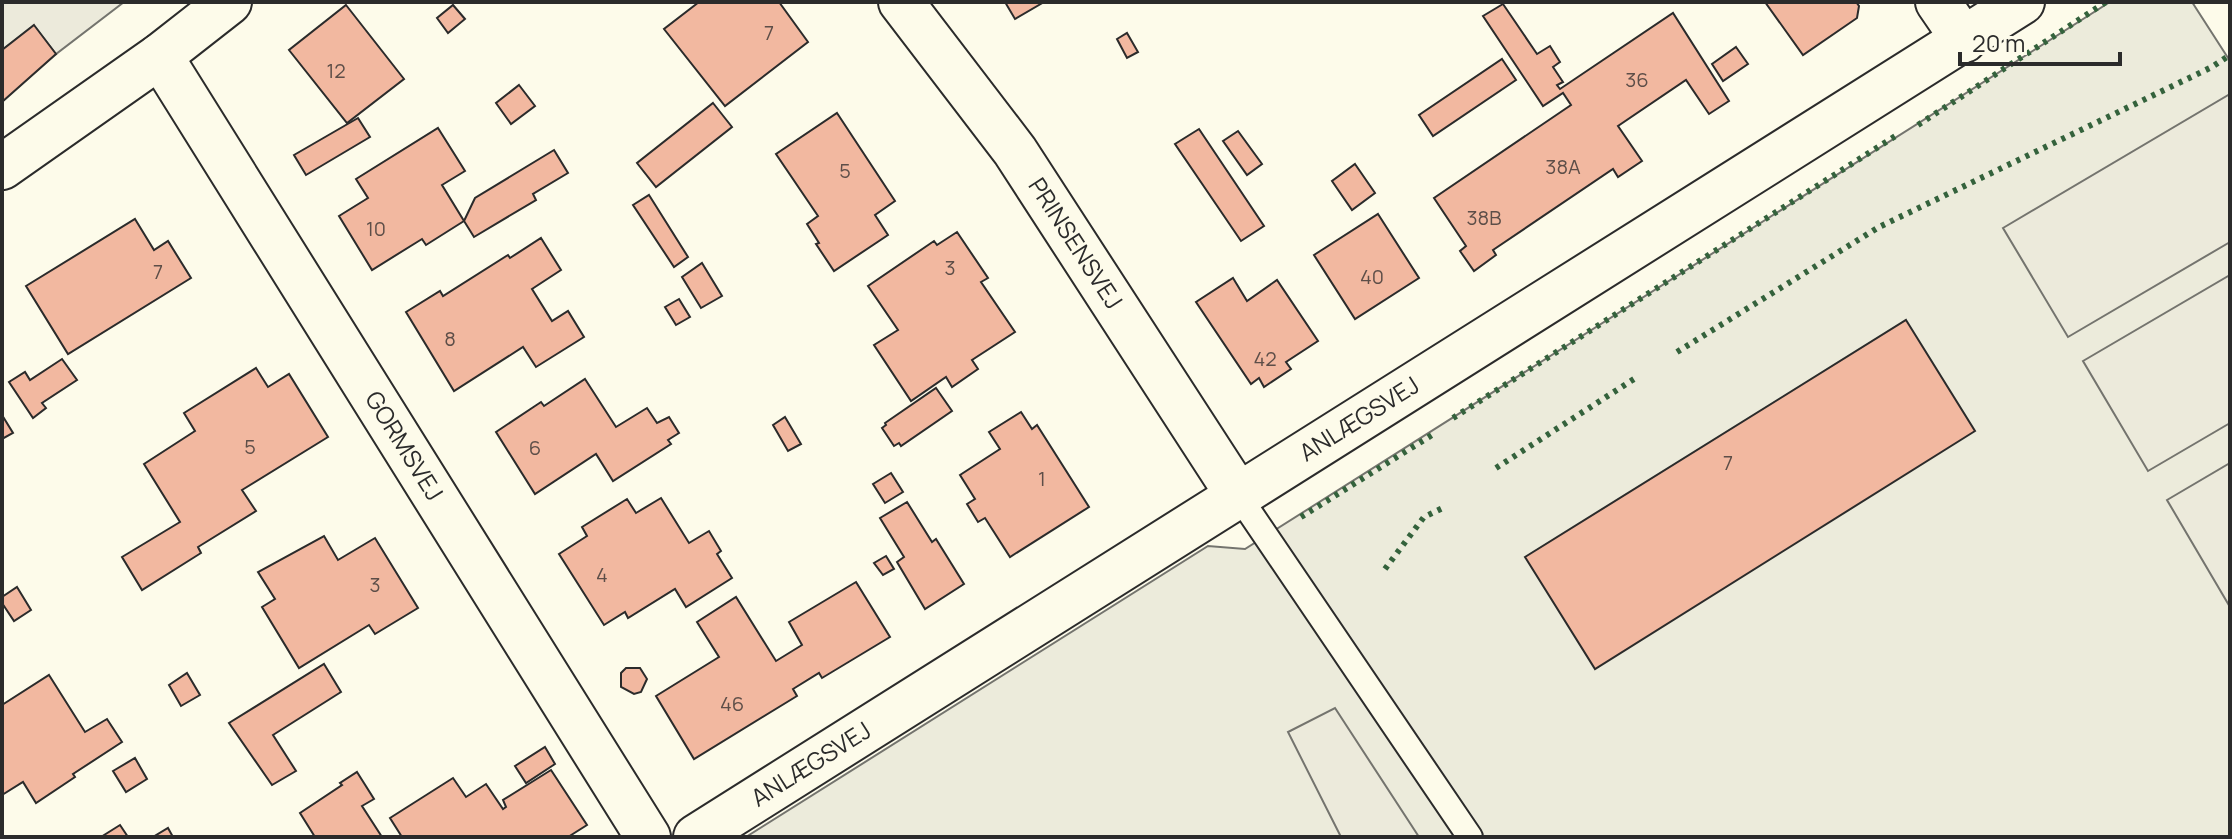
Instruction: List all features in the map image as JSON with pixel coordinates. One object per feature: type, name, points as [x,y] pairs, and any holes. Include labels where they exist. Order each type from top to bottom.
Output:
[{"type":"street","points":[[2,167],[160,56],[229,2]]},
{"type":"street","name":"PRINSENSVEJ","points":[[901,2],[1015,151],[1238,495]]},
{"type":"street","points":[[1938,2],[1964,40]]},
{"type":"street","name":"ANLÆGSVEJ","points":[[696,837],[2022,2]]},
{"type":"street","name":"GORMSVEJ","points":[[160,56],[648,837]]},
{"type":"lane","points":[[1238,495],[1470,837]]},
{"type":"shaded area","points":[[2,2],[124,2],[56,54],[34,26],[2,50]]},
{"type":"shaded area","points":[[2110,2],[2192,2],[2230,61],[2230,837],[746,837],[1208,546],[1245,549]]},
{"type":"shaded area","points":[[2230,94],[2230,242],[2068,337],[2003,228]]},
{"type":"shaded area","points":[[2230,275],[2230,423],[2148,471],[2083,361]]},
{"type":"shaded area","points":[[2230,463],[2230,607],[2167,500]]},
{"type":"shaded area","points":[[1335,708],[1419,837],[1341,837],[1288,732]]},
{"type":"building","points":[[699,2],[779,2],[808,42],[725,106],[664,29]]},
{"type":"building","points":[[1005,2],[1044,2],[1015,19]]},
{"type":"building","points":[[1765,2],[1856,2],[1859,6],[1857,18],[1803,55]]},
{"type":"building","points":[[1503,4],[1537,54],[1550,46],[1560,62],[1553,67],[1563,82],[1557,85],[1560,89],[1673,13],[1729,101],[1709,114],[1686,80],[1618,126],[1642,161],[1618,177],[1613,169],[1493,250],[1496,255],[1474,271],[1460,251],[1466,246],[1434,198],[1571,105],[1563,93],[1543,106],[1483,16]]},
{"type":"building","points":[[346,5],[404,79],[347,123],[289,50]]},
{"type":"building","points":[[453,5],[465,19],[448,33],[437,18]]},
{"type":"building","points":[[34,25],[56,54],[2,102],[2,50]]},
{"type":"building","points":[[1127,33],[1138,52],[1127,58],[1117,39]]},
{"type":"building","points":[[1736,47],[1748,64],[1723,81],[1712,64]]},
{"type":"building","points":[[1502,59],[1516,80],[1433,136],[1419,115]]},
{"type":"building","points":[[519,85],[535,106],[511,124],[496,103]]},
{"type":"building","points":[[713,103],[732,127],[656,187],[637,163]]},
{"type":"building","points":[[837,113],[895,201],[875,215],[888,235],[834,271],[807,224],[818,216],[776,154]]},
{"type":"building","points":[[358,118],[370,137],[306,175],[294,155]]},
{"type":"building","points":[[438,128],[465,171],[442,185],[464,221],[426,245],[422,239],[372,270],[339,216],[368,198],[356,179]]},
{"type":"building","points":[[1199,129],[1264,226],[1241,241],[1175,144]]},
{"type":"building","points":[[1238,131],[1262,164],[1247,175],[1223,141]]},
{"type":"building","points":[[554,150],[568,173],[533,194],[536,200],[474,237],[464,221],[475,198]]},
{"type":"building","points":[[1355,164],[1375,193],[1352,210],[1332,181]]},
{"type":"building","points":[[649,195],[688,257],[674,267],[633,205]]},
{"type":"building","points":[[1378,214],[1419,278],[1355,319],[1314,255]]},
{"type":"building","points":[[135,219],[154,250],[168,241],[191,278],[68,354],[26,286]]},
{"type":"building","points":[[957,232],[988,278],[981,282],[1015,332],[972,360],[978,369],[952,387],[946,377],[911,401],[874,345],[898,330],[868,286],[934,241],[937,245]]},
{"type":"building","points":[[541,238],[561,270],[532,289],[552,321],[568,311],[584,337],[536,367],[523,347],[454,391],[406,312],[440,291],[443,296]]},
{"type":"building","points":[[702,263],[722,296],[701,308],[682,277]]},
{"type":"building","points":[[1233,278],[1247,301],[1277,280],[1318,341],[1286,362],[1291,369],[1264,387],[1259,378],[1251,384],[1196,302]]},
{"type":"building","points":[[679,299],[690,317],[676,325],[665,307]]},
{"type":"building","points":[[1906,320],[1975,431],[1595,669],[1525,557]]},
{"type":"building","points":[[62,359],[77,380],[42,403],[46,408],[33,418],[9,382],[25,372],[30,380]]},
{"type":"building","points":[[256,368],[268,387],[289,374],[328,437],[242,490],[256,511],[198,547],[201,553],[142,590],[122,557],[180,522],[144,464],[195,431],[184,413]]},
{"type":"building","points":[[585,379],[616,427],[647,408],[657,423],[669,417],[679,433],[668,440],[671,444],[613,481],[596,454],[535,494],[496,432],[541,402],[544,406]]},
{"type":"building","points":[[936,388],[952,411],[901,446],[899,443],[894,446],[882,428],[885,423]]},
{"type":"building","points":[[1021,412],[1032,429],[1037,425],[1089,507],[1010,557],[985,518],[978,522],[967,504],[975,499],[960,475],[1000,449],[989,432]]},
{"type":"building","points":[[2,415],[13,433],[2,439]]},
{"type":"building","points":[[785,417],[801,444],[788,451],[773,425]]},
{"type":"building","points":[[891,473],[903,492],[885,503],[873,484]]},
{"type":"building","points":[[661,498],[689,543],[709,531],[721,551],[717,554],[732,578],[686,607],[675,589],[628,618],[625,612],[604,625],[559,554],[587,536],[582,527],[627,499],[636,513]]},
{"type":"building","points":[[907,502],[932,542],[936,539],[964,584],[925,609],[897,562],[904,557],[880,518]]},
{"type":"building","points":[[324,536],[338,560],[375,538],[418,608],[375,634],[369,625],[299,668],[262,607],[275,599],[258,572]]},
{"type":"building","points":[[886,556],[894,569],[883,575],[874,563]]},
{"type":"building","points":[[856,582],[890,637],[822,678],[819,673],[793,689],[797,696],[694,759],[656,696],[719,657],[697,622],[736,597],[776,661],[802,645],[789,622]]},
{"type":"building","points":[[17,587],[31,610],[14,621],[2,603],[2,597]]},
{"type":"building","points":[[324,664],[341,692],[273,735],[296,771],[272,785],[229,723]]},
{"type":"building","points":[[626,668],[640,668],[647,679],[641,692],[634,694],[621,687],[621,673]]},
{"type":"building","points":[[187,673],[200,695],[181,706],[169,685]]},
{"type":"building","points":[[49,675],[85,732],[107,719],[122,742],[36,803],[23,782],[2,795],[2,705]]},
{"type":"building","points":[[545,747],[555,764],[526,783],[515,766]]},
{"type":"building","points":[[135,758],[147,779],[126,792],[113,771]]},
{"type":"building","points":[[551,770],[587,825],[568,837],[402,837],[390,818],[453,778],[466,797],[486,784],[503,809],[506,807],[503,800]]},
{"type":"building","points":[[357,772],[374,799],[362,806],[382,837],[315,837],[300,813]]},
{"type":"building","points":[[120,825],[128,837],[101,837]]},
{"type":"building","points":[[168,828],[173,837],[153,837]]},
{"type":"hedge","points":[[1918,125],[2106,2]]},
{"type":"hedge","points":[[1677,352],[1879,227],[2212,67],[2230,55]]},
{"type":"hedge","points":[[1453,418],[1897,135]]},
{"type":"hedge","points":[[1496,468],[1634,379]]},
{"type":"hedge","points":[[1301,517],[1432,435]]},
{"type":"hedge","points":[[1385,569],[1424,517],[1445,507]]}]
